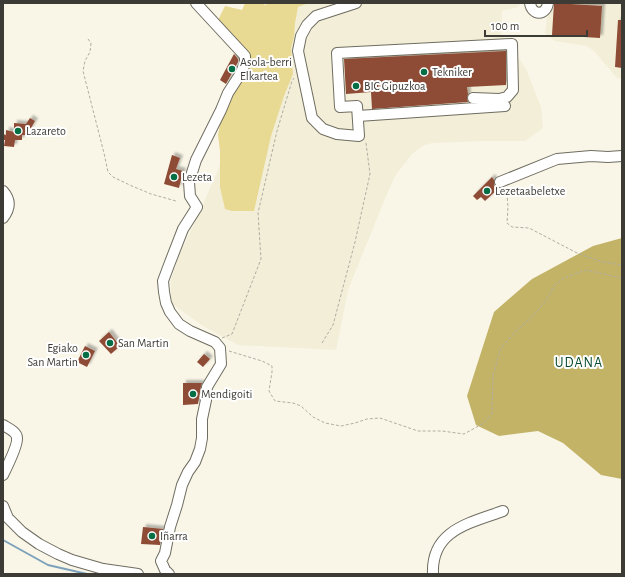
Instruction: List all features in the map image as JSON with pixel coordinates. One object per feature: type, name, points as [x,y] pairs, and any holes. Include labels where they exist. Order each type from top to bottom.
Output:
[{"type":"street","points":[[169,574],[161,561],[165,552],[170,526],[182,485],[200,450],[202,438],[202,419],[207,387],[221,364],[221,352],[220,348],[215,342],[190,331],[180,324],[170,312],[166,304],[163,281],[184,229],[197,208],[190,196],[189,182],[196,160],[222,110],[228,93],[245,64],[245,56],[196,3]]},
{"type":"street","points":[[356,3],[316,16],[307,25],[301,36],[298,51],[312,118],[323,129],[337,134],[359,136],[357,106],[340,107],[338,53],[512,44],[513,90],[507,97],[499,99],[473,98]]},
{"type":"street","points":[[530,3],[531,8],[538,12],[547,9],[548,3]]},
{"type":"street","points":[[358,116],[505,106]]},
{"type":"street","points":[[504,180],[533,170],[557,159],[622,156]]},
{"type":"street","points":[[3,192],[8,198],[9,204],[3,218]]},
{"type":"street","points":[[3,425],[16,434],[17,439],[3,475]]},
{"type":"street","points":[[3,506],[8,518],[22,532],[58,554],[103,570],[138,574]]},
{"type":"street","points":[[433,574],[435,554],[446,536],[464,525],[503,511]]},
{"type":"path","points":[[88,39],[91,43],[90,52],[85,61],[83,71],[108,172],[113,177],[138,189],[156,196],[176,201]]},
{"type":"path","points":[[215,342],[232,334],[261,259],[258,213],[277,131],[292,81],[301,65]]},
{"type":"path","points":[[322,342],[333,325],[355,242],[370,174],[366,144],[359,136]]},
{"type":"path","points":[[504,180],[509,183],[507,194],[507,223],[512,227],[529,228],[580,254],[603,262],[622,265]]},
{"type":"path","points":[[221,352],[230,351],[262,361],[272,366],[269,391],[275,401],[293,403],[301,406],[313,417],[325,423],[341,426],[368,419],[380,418],[418,431],[442,431],[464,434],[484,423],[492,413],[493,375],[501,348],[515,332],[532,317],[546,300],[554,286],[564,278],[586,270],[622,278]]},
{"type":"shaded area","points":[[245,3],[262,3],[265,5],[269,3],[309,3],[298,7],[291,48],[293,74],[271,136],[254,211],[232,211],[225,209],[220,187],[220,151],[218,135],[220,124],[232,92],[249,66],[218,20],[225,6],[242,10]]},
{"type":"shaded area","points":[[309,3],[520,3],[519,7],[502,11],[501,33],[526,69],[541,107],[543,128],[525,141],[432,143],[422,146],[412,154],[395,176],[348,290],[336,350],[238,345],[203,326],[171,303],[171,280],[178,258],[251,94],[298,7]]},
{"type":"shaded area","points":[[549,3],[622,3],[622,78],[617,78],[595,52],[587,46],[555,41],[545,34]]},
{"type":"shaded area","points":[[622,238],[622,479],[601,475],[563,443],[538,431],[499,436],[476,425],[467,396],[494,312],[532,279],[593,246]]},
{"type":"building","points":[[554,3],[602,6],[600,38],[552,35]]},
{"type":"building","points":[[618,20],[622,20],[622,68],[615,67]]},
{"type":"building","name":"Tekniker","points":[[506,51],[506,85],[467,87],[468,102],[372,109],[371,92],[346,94],[344,59]]},
{"type":"building","name":"Asola-berri Elkartea","points":[[234,54],[238,59],[238,62],[226,84],[220,80]]},
{"type":"building","points":[[30,118],[35,121],[27,135],[22,135],[22,140],[15,140],[14,147],[4,146],[5,140],[3,140],[3,134],[6,135],[6,130],[14,132],[14,123],[26,124]]},
{"type":"building","name":"Lezeta","points":[[172,155],[180,158],[176,169],[183,171],[179,188],[164,184]]},
{"type":"building","name":"Lezetaabeletxe","points":[[492,177],[494,180],[494,185],[499,188],[485,201],[481,197],[477,200],[473,196]]},
{"type":"building","name":"San Martin","points":[[109,332],[120,346],[111,354],[99,341]]},
{"type":"building","name":"Egiako San Martin","points":[[85,346],[95,351],[87,367],[77,362]]},
{"type":"building","points":[[204,354],[210,359],[203,367],[197,362]]},
{"type":"building","name":"Mendigoiti","points":[[183,383],[202,383],[198,404],[183,405]]},
{"type":"building","name":"Iñarra","points":[[143,527],[163,529],[160,545],[141,544]]},
{"type":"waterway","points":[[3,540],[48,565],[87,574]]},
{"type":"place","name":"Asola-berri Elkartea","points":[[232,69]]},
{"type":"place","name":"Tekniker","points":[[424,72]]},
{"type":"place","name":"BIC Gipuzkoa","points":[[356,86]]},
{"type":"place","name":"Lazareto","points":[[18,131]]},
{"type":"place","name":"Lezeta","points":[[174,177]]},
{"type":"place","name":"Lezetaabeletxe","points":[[487,191]]},
{"type":"place","name":"San Martin","points":[[110,343]]},
{"type":"place","name":"Egiako San Martin","points":[[86,355]]},
{"type":"place","name":"Mendigoiti","points":[[193,394]]},
{"type":"place","name":"Iñarra","points":[[152,536]]},
{"type":"district","name":"UDANA","points":[[579,362]]}]
